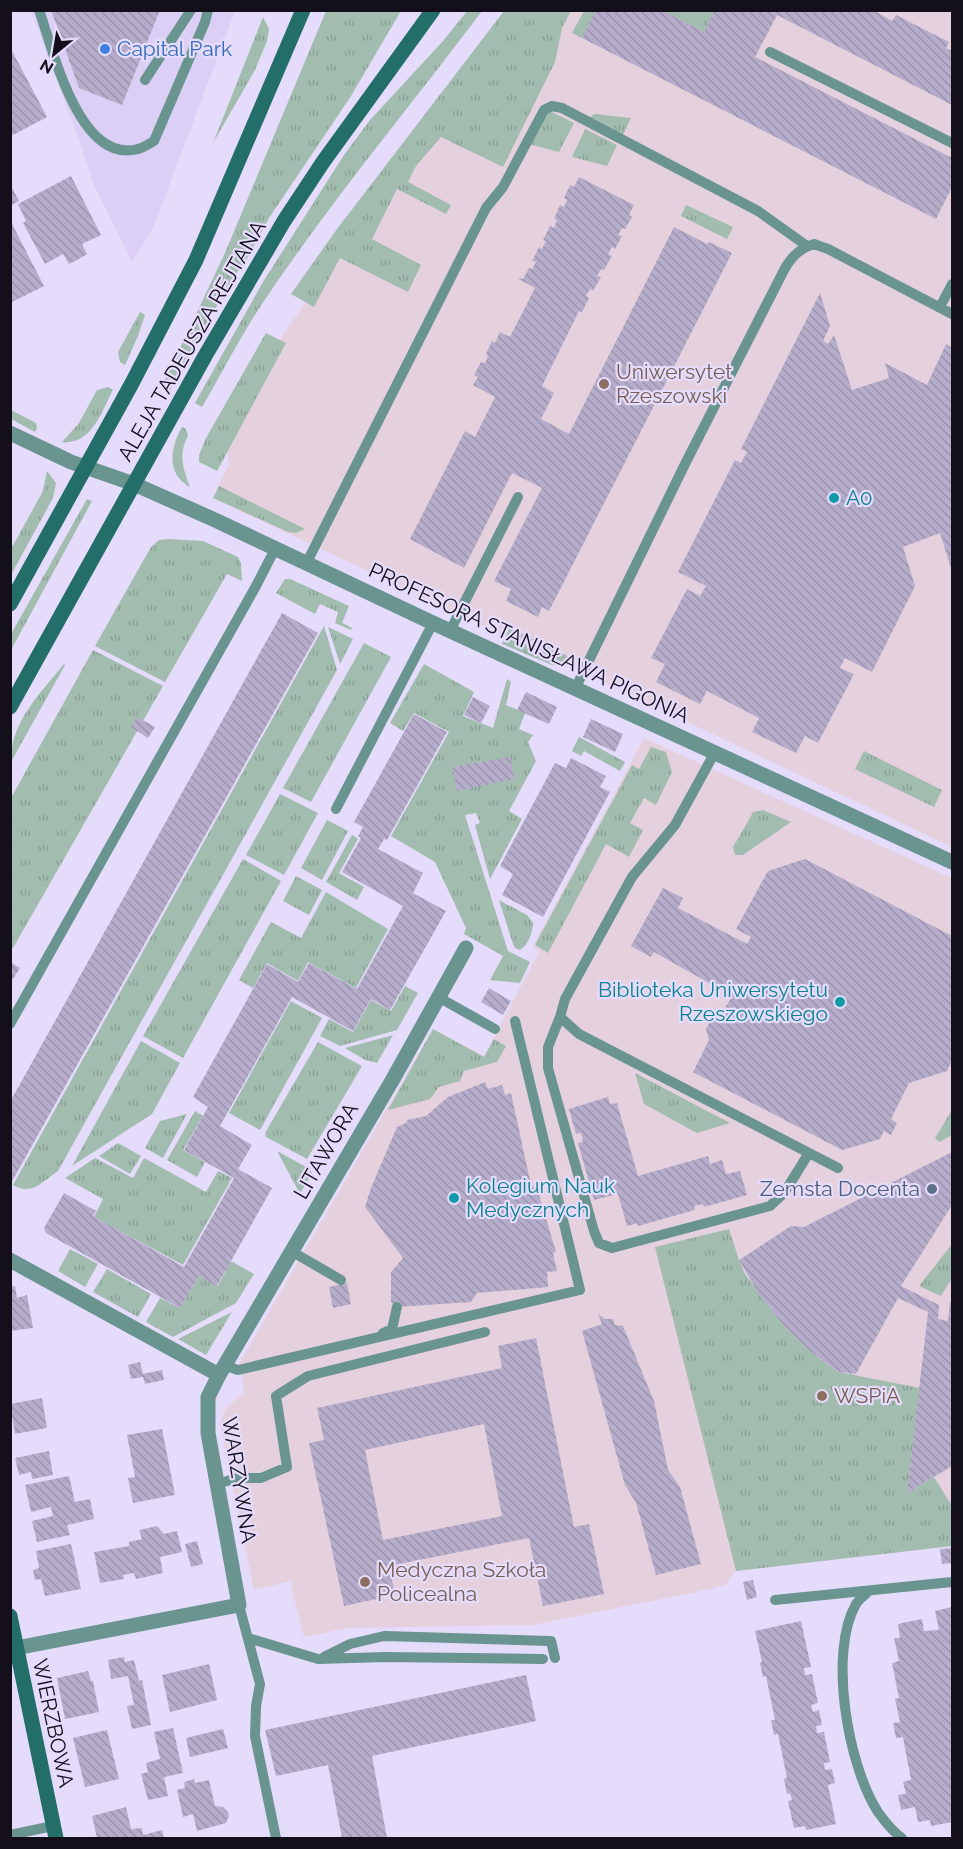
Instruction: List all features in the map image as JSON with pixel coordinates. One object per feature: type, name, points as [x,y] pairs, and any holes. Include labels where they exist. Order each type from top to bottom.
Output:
[{"type":"main road","name":"ALEJA TADEUSZA REJTANA","points":[[10,707],[234,304],[284,221],[323,162],[433,10]]},
{"type":"main road","name":"ALEJA TADEUSZA REJTANA","points":[[10,603],[131,385],[195,261],[300,11]]},
{"type":"main road","name":"WIERZBOWA","points":[[10,1616],[54,1832]]},
{"type":"street","name":"PROFESORA STANISŁAWA PIGONIA","points":[[10,433],[86,468],[134,484],[952,862]]},
{"type":"street","name":"LITAWORA","points":[[222,1370],[466,948]]},
{"type":"street","points":[[10,1260],[222,1370]]},
{"type":"street","name":"WARZYWNA","points":[[222,1370],[208,1397],[208,1433],[239,1605]]},
{"type":"street","points":[[16,1648],[239,1605]]},
{"type":"lane","points":[[39,10],[72,105],[91,131],[106,145],[122,150],[138,149],[154,141],[208,10]]},
{"type":"lane","points":[[146,80],[191,10]]},
{"type":"lane","points":[[770,52],[952,144]]},
{"type":"lane","points":[[306,564],[486,208],[503,188],[544,110],[548,107],[562,108],[758,211],[807,246]]},
{"type":"lane","points":[[575,688],[786,266],[798,251],[814,244],[828,249],[952,314]]},
{"type":"lane","points":[[940,307],[952,284]]},
{"type":"lane","points":[[450,631],[518,497]]},
{"type":"lane","points":[[10,1024],[275,549]]},
{"type":"lane","points":[[336,809],[433,623]]},
{"type":"lane","points":[[715,752],[675,825],[632,877],[565,999],[548,1047],[548,1068],[594,1231],[599,1242],[612,1248],[770,1206],[784,1192],[809,1153]]},
{"type":"lane","points":[[438,997],[495,1029]]},
{"type":"lane","points":[[560,1017],[579,1034],[838,1168]]},
{"type":"lane","points":[[222,1370],[238,1370],[580,1290],[515,1021]]},
{"type":"lane","points":[[291,1251],[341,1280]]},
{"type":"lane","points":[[372,1338],[392,1329],[397,1307]]},
{"type":"lane","points":[[217,1484],[237,1478],[261,1478],[287,1467],[276,1396],[308,1376],[485,1332]]},
{"type":"lane","points":[[775,1600],[952,1582]]},
{"type":"lane","points":[[870,1591],[857,1602],[850,1621],[843,1660],[842,1689],[863,1782],[876,1810],[902,1839]]},
{"type":"lane","points":[[239,1605],[260,1684],[256,1706],[255,1736],[276,1839]]},
{"type":"lane","points":[[318,1659],[350,1644],[384,1636],[551,1641],[555,1658]]},
{"type":"lane","points":[[248,1638],[318,1659],[385,1657],[543,1659]]},
{"type":"lane","points":[[10,1836],[54,1832]]},
{"type":"shaded area","points":[[31,11],[235,11],[153,228],[132,262],[94,185]]},
{"type":"shaded area","name":"Uniwersytet Rzeszowski","points":[[525,11],[952,11],[952,847],[213,498],[229,464],[225,438],[286,330]]},
{"type":"shaded area","points":[[644,738],[952,878],[952,1546],[736,1571],[726,1584],[711,1589],[533,1625],[348,1628],[304,1637],[290,1581],[254,1590],[220,1424],[226,1408],[244,1392],[240,1362],[433,1029],[484,1056],[539,952],[533,946]]},
{"type":"green space","points":[[326,11],[401,11],[351,96],[269,218],[170,390],[162,386],[225,253]]},
{"type":"green space","points":[[467,11],[482,11],[342,192],[288,266],[246,329],[202,407],[195,403],[263,282],[344,155],[370,120],[443,41]]},
{"type":"green space","points":[[504,11],[571,11],[562,28],[555,62],[503,167],[441,137],[416,166],[408,182],[451,205],[446,214],[397,189],[372,239],[421,265],[408,292],[340,258],[314,307],[291,294],[337,229]]},
{"type":"green space","points":[[584,11],[596,11],[582,38],[572,33]]},
{"type":"green space","points":[[662,11],[715,11],[704,32]]},
{"type":"green space","points":[[263,17],[269,29],[267,41],[255,70],[213,143]]},
{"type":"green space","points":[[552,112],[574,123],[559,152],[529,144],[545,114]]},
{"type":"green space","points":[[594,114],[631,118],[623,135],[590,118]]},
{"type":"green space","points":[[585,129],[617,145],[607,166],[572,157]]},
{"type":"green space","points":[[686,205],[733,227],[727,239],[681,216]]},
{"type":"green space","points":[[140,312],[145,315],[125,365],[120,362],[118,352]]},
{"type":"green space","points":[[266,333],[286,343],[217,471],[199,462],[199,455],[206,438]]},
{"type":"green space","points":[[108,387],[113,390],[100,417],[88,433],[72,442],[62,442],[79,423],[97,390]]},
{"type":"green space","points":[[11,410],[36,423],[35,432],[11,419]]},
{"type":"green space","points":[[182,427],[186,429],[188,436],[182,455],[190,487],[182,482],[174,468],[173,452]]},
{"type":"green space","points":[[47,471],[56,483],[53,498],[11,575],[11,549],[43,491]]},
{"type":"green space","points":[[219,486],[305,529],[296,533],[288,532],[213,498]]},
{"type":"green space","points":[[87,499],[92,501],[11,650],[11,634]]},
{"type":"green space","points":[[159,540],[203,541],[238,557],[241,563],[242,581],[227,574],[165,682],[95,646],[151,547]]},
{"type":"green space","points":[[285,579],[290,579],[349,606],[342,623],[352,628],[351,630],[335,623],[338,612],[320,604],[315,614],[276,593]]},
{"type":"green space","points":[[324,626],[337,670],[58,1171],[31,1188],[20,1188],[13,1185]]},
{"type":"green space","points":[[328,627],[353,639],[340,664]]},
{"type":"green space","points":[[510,628],[573,659],[561,666],[552,665],[502,644]]},
{"type":"green space","points":[[364,643],[391,657],[311,802],[283,788]]},
{"type":"green space","points":[[93,650],[163,686],[13,948],[11,946],[11,798]]},
{"type":"green space","points":[[64,664],[11,762],[15,734],[21,721],[36,698]]},
{"type":"green space","points":[[424,664],[474,692],[463,716],[493,728],[507,679],[511,682],[506,705],[525,713],[519,729],[533,735],[528,742],[536,761],[509,811],[522,819],[490,879],[475,825],[480,823],[476,813],[465,815],[508,951],[530,962],[520,983],[490,980],[503,956],[464,934],[466,928],[435,862],[391,836],[449,732],[414,713],[403,731],[390,723]]},
{"type":"green space","points":[[579,737],[625,762],[620,771],[584,751],[581,756],[572,751]]},
{"type":"green space","points":[[651,747],[666,752],[672,772],[656,805],[644,798],[630,823],[643,830],[629,857],[606,844],[548,953],[535,945],[632,765],[639,769]]},
{"type":"green space","points":[[864,751],[942,790],[934,807],[855,769]]},
{"type":"green space","points":[[280,794],[318,813],[284,875],[246,855]]},
{"type":"green space","points":[[763,810],[791,822],[743,855],[735,855],[733,847],[753,812]]},
{"type":"green space","points":[[327,820],[348,831],[322,880],[301,868]]},
{"type":"green space","points":[[352,835],[358,839],[339,873],[364,887],[357,900],[326,882]]},
{"type":"green space","points":[[243,859],[281,881],[183,1058],[143,1036]]},
{"type":"green space","points":[[296,876],[322,890],[309,915],[283,901]]},
{"type":"green space","points":[[326,892],[388,929],[356,988],[308,962],[298,981],[267,963],[253,988],[239,980],[271,922],[301,938]]},
{"type":"green space","points":[[499,900],[527,915],[533,923],[529,938],[520,950],[513,944]]},
{"type":"green space","points":[[405,986],[418,993],[397,1030],[340,1046],[320,1036],[329,1019],[353,1032],[371,1000],[391,1011]]},
{"type":"green space","points":[[291,1001],[322,1018],[260,1130],[229,1113]]},
{"type":"green space","points":[[433,1029],[484,1057],[494,1039],[506,1046],[497,1062],[464,1071],[460,1081],[439,1087],[430,1099],[388,1110]]},
{"type":"green space","points":[[393,1035],[377,1063],[365,1060],[345,1048]]},
{"type":"green space","points":[[141,1041],[180,1063],[152,1114],[72,1166]]},
{"type":"green space","points":[[318,1042],[362,1066],[307,1159],[266,1137],[265,1133]]},
{"type":"green space","points":[[635,1073],[730,1123],[697,1133],[644,1104]]},
{"type":"green space","points":[[952,1110],[952,1135],[939,1142],[935,1138]]},
{"type":"green space","points":[[195,1111],[203,1116],[183,1150],[205,1162],[197,1177],[167,1160]]},
{"type":"green space","points":[[187,1114],[163,1158],[145,1148],[160,1121]]},
{"type":"green space","points":[[118,1143],[141,1156],[130,1174],[99,1156]]},
{"type":"green space","points":[[277,1151],[308,1168],[312,1173],[300,1194]]},
{"type":"green space","points":[[95,1158],[133,1178],[144,1158],[206,1192],[218,1171],[232,1178],[183,1265],[94,1217],[103,1199],[65,1178]]},
{"type":"green space","points":[[729,1229],[745,1274],[784,1326],[810,1351],[838,1372],[920,1388],[907,1493],[934,1477],[952,1506],[952,1546],[736,1571],[655,1247]]},
{"type":"green space","points":[[952,1244],[952,1278],[941,1296],[919,1286]]},
{"type":"green space","points":[[70,1249],[98,1264],[85,1287],[58,1271]]},
{"type":"green space","points":[[231,1261],[254,1274],[236,1303],[173,1337],[146,1322],[160,1298],[180,1308],[199,1276],[218,1286]]},
{"type":"green space","points":[[107,1269],[151,1294],[138,1317],[93,1292]]},
{"type":"green space","points":[[232,1312],[206,1355],[178,1339]]},
{"type":"building","name":"Capital Park","points":[[51,10],[160,10],[122,105],[79,88]]},
{"type":"building","points":[[596,10],[662,10],[704,32],[715,10],[873,10],[892,21],[896,15],[949,42],[946,48],[952,51],[952,105],[777,15],[755,57],[952,158],[952,187],[936,219],[582,38]]},
{"type":"building","points":[[10,47],[47,117],[13,135],[10,130]]},
{"type":"building","points":[[71,176],[101,235],[82,244],[87,254],[77,260],[69,264],[63,254],[45,264],[23,223],[26,221],[18,204]]},
{"type":"building","points":[[579,177],[634,205],[629,215],[632,217],[625,229],[622,228],[618,235],[622,236],[615,249],[612,247],[608,254],[612,256],[604,270],[601,269],[597,276],[601,277],[593,291],[590,289],[586,296],[589,298],[582,312],[579,311],[542,386],[554,393],[541,419],[569,434],[674,227],[707,244],[709,242],[732,253],[549,611],[542,607],[538,617],[506,601],[511,589],[494,581],[542,488],[512,473],[464,568],[410,539],[465,431],[475,437],[495,397],[473,385],[478,377],[474,375],[481,362],[485,363],[492,341],[495,343],[500,332],[510,337],[535,288],[517,278],[523,279],[529,268],[532,269],[536,262],[532,261],[539,247],[542,249],[546,241],[543,240],[550,226],[554,228],[557,220],[554,219],[560,205],[564,207],[567,200],[564,198],[570,185],[574,187]]},
{"type":"building","points":[[10,184],[19,201],[10,206]]},
{"type":"building","points":[[10,220],[44,286],[10,303]]},
{"type":"building","name":"A0","points":[[820,293],[830,326],[823,341],[828,344],[834,335],[852,390],[889,378],[885,363],[927,385],[946,344],[952,348],[952,571],[940,533],[903,547],[915,586],[872,672],[845,658],[840,668],[854,674],[818,743],[805,736],[796,753],[752,732],[759,718],[707,691],[700,704],[656,682],[665,664],[651,658],[687,589],[700,596],[706,586],[678,572],[735,460],[741,463],[747,452],[741,449]]},
{"type":"building","points":[[282,613],[318,633],[10,1185],[10,1102]]},
{"type":"building","points":[[526,692],[557,707],[549,724],[517,710]]},
{"type":"building","points":[[473,697],[490,706],[481,723],[464,715]]},
{"type":"building","points":[[414,714],[447,732],[387,840],[384,839],[378,849],[423,873],[413,893],[446,911],[390,1010],[371,999],[353,1031],[292,997],[220,1126],[252,1145],[238,1169],[272,1188],[217,1286],[199,1276],[180,1308],[46,1233],[44,1228],[64,1193],[96,1211],[93,1216],[184,1267],[234,1178],[184,1150],[208,1107],[193,1097],[267,964],[298,982],[309,963],[357,989],[403,906],[342,872],[361,838],[358,836],[363,827],[354,822]]},
{"type":"building","points":[[137,717],[155,727],[148,738],[131,727]]},
{"type":"building","points":[[591,719],[623,734],[615,752],[583,737]]},
{"type":"building","points":[[510,757],[515,779],[457,791],[453,767]]},
{"type":"building","points":[[571,758],[606,776],[600,787],[610,792],[543,917],[502,895],[513,874],[500,866],[555,763],[566,768]]},
{"type":"building","name":"Biblioteka Uniwersytetu Rzeszowskiego","points":[[805,859],[952,936],[952,1060],[947,1071],[909,1083],[891,1119],[897,1123],[891,1135],[884,1131],[880,1139],[842,1150],[693,1072],[709,1040],[706,1029],[716,1009],[723,1012],[732,996],[654,952],[651,957],[631,946],[663,888],[683,898],[678,908],[747,944],[751,937],[736,929],[768,871]]},
{"type":"building","points":[[10,962],[20,968],[13,979],[10,978]]},
{"type":"building","points":[[489,988],[511,1001],[503,1015],[481,1002]]},
{"type":"building","name":"Kolegium Nauk Medycznych","points":[[485,1082],[488,1089],[502,1085],[505,1095],[511,1093],[529,1176],[533,1186],[537,1188],[556,1252],[553,1253],[557,1271],[547,1272],[548,1287],[477,1293],[471,1302],[397,1307],[391,1302],[391,1272],[403,1258],[365,1207],[371,1188],[397,1127],[406,1123],[407,1120],[426,1116],[448,1097]]},
{"type":"building","points":[[608,1097],[610,1104],[617,1103],[638,1176],[708,1156],[710,1164],[722,1160],[726,1174],[740,1171],[747,1195],[704,1207],[703,1204],[694,1206],[695,1210],[638,1226],[637,1223],[627,1226],[618,1194],[594,1200],[578,1143],[583,1142],[581,1133],[576,1134],[569,1109]]},
{"type":"building","points":[[952,1152],[952,1205],[901,1286],[939,1305],[938,1319],[948,1321],[952,1299],[952,1466],[907,1493],[928,1312],[898,1298],[856,1374],[838,1372],[810,1351],[784,1326],[759,1294],[739,1260],[791,1226],[804,1227]]},
{"type":"building","points":[[347,1283],[351,1304],[333,1308],[329,1287]]},
{"type":"building","points":[[15,1286],[17,1298],[27,1295],[33,1328],[10,1331],[10,1287]]},
{"type":"building","points":[[598,1314],[605,1319],[613,1319],[615,1325],[623,1326],[654,1401],[668,1470],[680,1487],[701,1564],[656,1575],[636,1503],[625,1485],[582,1331],[602,1324]]},
{"type":"building","points":[[536,1338],[574,1527],[589,1524],[604,1594],[543,1606],[529,1538],[389,1566],[395,1595],[344,1606],[309,1443],[324,1440],[317,1408],[502,1368],[498,1346]],"holes":[[[484,1424],[502,1516],[383,1540],[365,1450]]]},
{"type":"building","points":[[140,1362],[143,1374],[162,1370],[164,1380],[145,1384],[143,1377],[131,1379],[128,1365]]},
{"type":"building","points":[[42,1398],[47,1428],[15,1434],[10,1404]]},
{"type":"building","points":[[162,1429],[175,1495],[133,1503],[128,1478],[135,1477],[127,1435]]},
{"type":"building","points":[[49,1451],[53,1475],[32,1479],[31,1472],[19,1475],[15,1458]]},
{"type":"building","points":[[69,1476],[75,1502],[90,1499],[94,1519],[67,1525],[70,1535],[37,1542],[32,1521],[53,1516],[51,1507],[31,1512],[25,1485]]},
{"type":"building","points":[[157,1526],[164,1534],[177,1531],[182,1552],[160,1557],[163,1573],[136,1579],[134,1573],[123,1575],[124,1579],[100,1583],[94,1552],[129,1546],[129,1542],[142,1539],[139,1530]]},
{"type":"building","points":[[197,1541],[203,1564],[191,1567],[185,1544]]},
{"type":"building","points":[[71,1544],[81,1589],[45,1596],[41,1579],[35,1580],[33,1570],[39,1568],[36,1551]]},
{"type":"building","points":[[952,1548],[952,1563],[942,1564],[940,1549]]},
{"type":"building","points":[[753,1580],[757,1597],[747,1600],[743,1582]]},
{"type":"building","points":[[952,1607],[952,1822],[931,1826],[930,1820],[918,1822],[915,1807],[901,1810],[898,1795],[906,1794],[903,1782],[911,1780],[903,1737],[896,1738],[893,1723],[900,1722],[895,1699],[899,1698],[892,1663],[899,1661],[894,1638],[900,1638],[898,1624],[922,1619],[924,1631],[939,1630],[935,1611]]},
{"type":"building","points":[[801,1621],[811,1667],[804,1668],[805,1675],[812,1674],[818,1703],[811,1705],[813,1712],[819,1710],[822,1725],[816,1726],[817,1733],[824,1732],[830,1762],[824,1763],[825,1770],[832,1769],[835,1783],[828,1785],[836,1824],[806,1830],[805,1826],[794,1828],[788,1801],[792,1800],[790,1793],[787,1794],[784,1779],[787,1778],[778,1734],[774,1735],[771,1720],[775,1720],[766,1676],[763,1677],[755,1631]]},
{"type":"building","points":[[124,1657],[125,1662],[134,1660],[139,1681],[142,1680],[151,1725],[132,1729],[127,1706],[134,1705],[128,1676],[111,1679],[108,1660]]},
{"type":"building","points":[[209,1664],[217,1700],[170,1712],[162,1675]]},
{"type":"building","points":[[88,1671],[93,1681],[99,1712],[65,1719],[57,1678]]},
{"type":"building","points":[[526,1675],[536,1721],[372,1756],[387,1838],[342,1838],[328,1765],[276,1776],[265,1730]]},
{"type":"building","points":[[173,1728],[183,1773],[164,1777],[168,1796],[148,1800],[141,1774],[148,1772],[146,1763],[160,1759],[154,1732]]},
{"type":"building","points":[[223,1729],[228,1748],[190,1757],[186,1738]]},
{"type":"building","points":[[107,1730],[119,1779],[85,1787],[73,1738]]},
{"type":"building","points":[[194,1779],[195,1783],[209,1780],[215,1806],[223,1807],[228,1812],[226,1823],[197,1831],[193,1814],[183,1817],[177,1790],[185,1788],[184,1782]]},
{"type":"building","points":[[126,1807],[131,1829],[142,1828],[143,1835],[162,1830],[164,1838],[97,1838],[92,1816]]},
{"type":"place","name":"Capital Park","points":[[105,49]]},
{"type":"place","name":"Uniwersytet Rzeszowski","points":[[604,384]]},
{"type":"place","name":"A0","points":[[834,498]]},
{"type":"place","name":"Biblioteka Uniwersytetu Rzeszowskiego","points":[[840,1002]]},
{"type":"place","name":"Zemsta Docenta","points":[[932,1189]]},
{"type":"place","name":"Kolegium Nauk Medycznych","points":[[454,1198]]},
{"type":"place","name":"WSPiA","points":[[822,1396]]},
{"type":"place","name":"Medyczna Szkoła Policealna","points":[[365,1582]]}]
